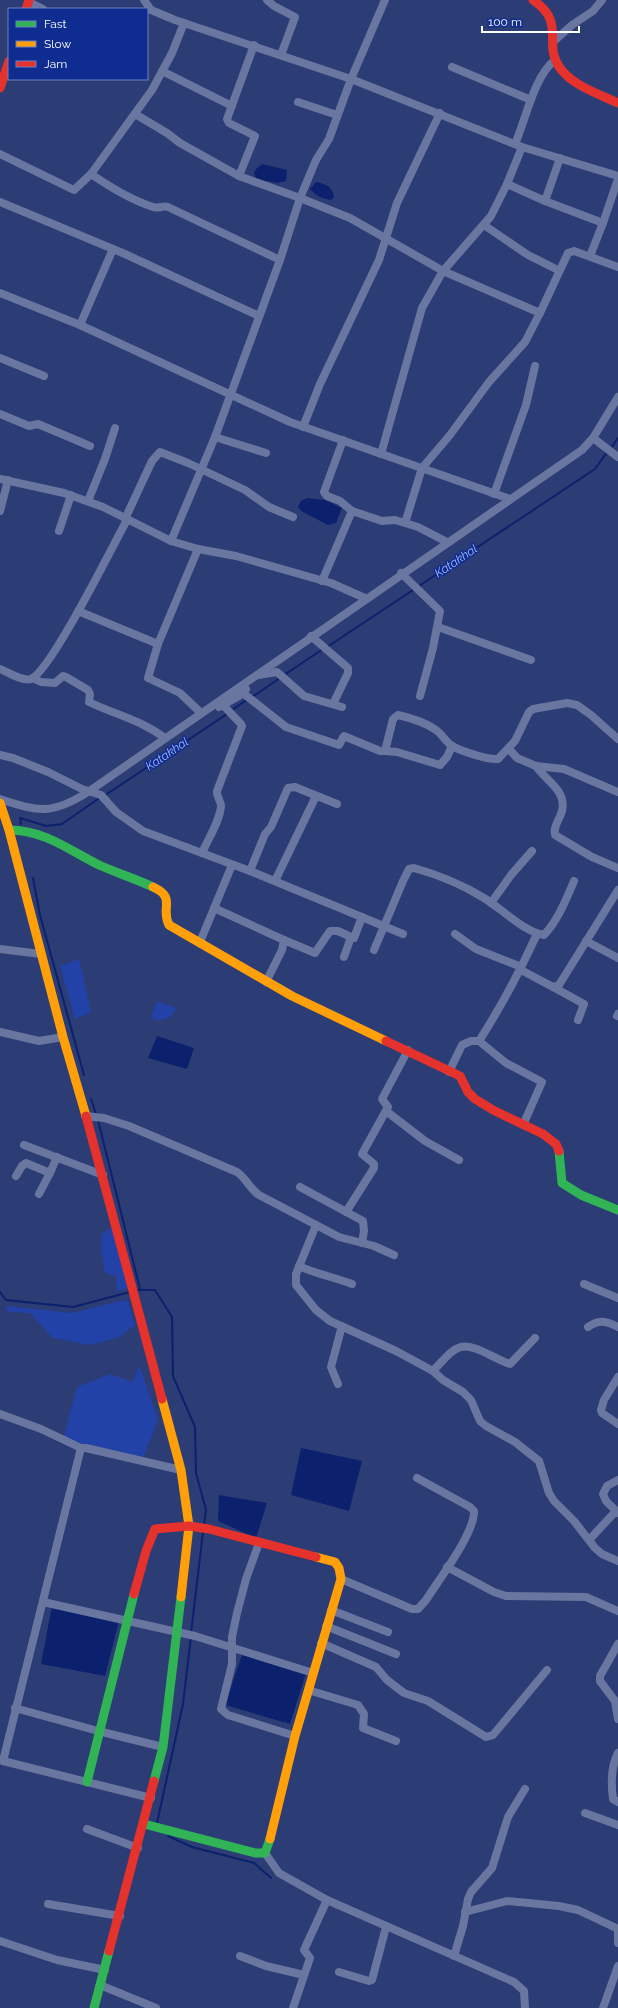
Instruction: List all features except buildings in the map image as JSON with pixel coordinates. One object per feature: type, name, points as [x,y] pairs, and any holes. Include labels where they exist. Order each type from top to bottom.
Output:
[{"type":"street","points":[[144,0],[151,10],[184,23],[254,45],[351,79],[518,145],[618,177],[616,193],[590,256]]},
{"type":"street","points":[[267,0],[274,6],[292,14],[295,17],[281,55]]},
{"type":"street","points":[[171,541],[215,437],[229,395],[280,260],[300,198],[316,160],[329,139],[351,79],[385,0]]},
{"type":"street","points":[[533,0],[543,6],[549,13],[554,41],[555,60],[560,68],[582,86],[618,103]]},
{"type":"street","points":[[554,41],[572,25],[593,11],[602,0]]},
{"type":"street","points":[[28,4],[40,8]]},
{"type":"street","points":[[0,154],[74,190],[91,174],[126,123],[144,102],[162,71],[184,23]]},
{"type":"street","points":[[239,176],[254,136],[227,122],[254,45]]},
{"type":"street","points":[[381,454],[422,308],[444,270],[491,216],[507,184],[531,100],[547,66],[555,60]]},
{"type":"street","points":[[0,88],[8,64]]},
{"type":"street","points":[[452,67],[531,100]]},
{"type":"street","points":[[162,71],[232,106]]},
{"type":"street","points":[[298,102],[337,115]]},
{"type":"street","points":[[135,114],[167,133],[180,143],[239,176],[343,215],[444,270],[540,313]]},
{"type":"street","points":[[303,427],[320,384],[379,260],[385,237],[397,203],[440,114]]},
{"type":"street","points":[[545,201],[560,158]]},
{"type":"street","points":[[91,174],[109,186],[146,204],[155,208],[168,207],[280,260]]},
{"type":"street","points":[[507,184],[545,201],[603,223]]},
{"type":"street","points":[[0,202],[112,249],[259,316]]},
{"type":"street","points":[[484,225],[528,255],[558,270]]},
{"type":"street","points":[[80,325],[112,249]]},
{"type":"street","points":[[405,523],[422,468],[450,435],[489,382],[525,342],[540,313],[558,270],[568,253],[574,250],[618,267]]},
{"type":"street","points":[[0,293],[80,325],[229,395],[303,427],[510,499]]},
{"type":"street","points":[[0,358],[44,376]]},
{"type":"street","points":[[494,494],[526,404],[535,366]]},
{"type":"street","points":[[208,708],[223,705],[243,695],[252,677],[582,450],[593,438],[618,397]]},
{"type":"street","points":[[0,414],[29,426],[38,424],[90,446]]},
{"type":"street","points":[[88,501],[105,459],[115,428]]},
{"type":"street","points":[[215,437],[266,453]]},
{"type":"street","points":[[593,438],[618,457]]},
{"type":"street","points":[[343,440],[324,492],[327,496],[340,501],[352,511],[382,521],[395,520],[418,526],[447,542]]},
{"type":"street","points":[[0,669],[26,680],[34,678],[57,650],[126,519],[152,461],[158,453],[162,453],[202,469],[245,490],[270,507],[293,517]]},
{"type":"street","points":[[0,511],[4,479],[71,495],[88,501],[171,541],[198,549],[236,556],[322,581],[350,590],[365,598]]},
{"type":"street","points":[[59,531],[71,495]]},
{"type":"street","points":[[322,581],[352,511]]},
{"type":"street","points":[[198,549],[158,644],[148,678],[180,693],[201,713]]},
{"type":"street","points":[[402,573],[414,583],[440,611],[438,627],[420,696]]},
{"type":"street","points":[[78,611],[158,644]]},
{"type":"street","points":[[438,627],[531,660]]},
{"type":"street","points":[[310,636],[348,668],[348,673],[333,704]]},
{"type":"street","points":[[252,677],[277,672],[290,686],[304,696],[342,707]]},
{"type":"street","points":[[34,678],[41,682],[55,683],[63,676],[66,677],[88,690],[90,694],[89,702],[104,710],[113,711],[141,722],[165,738]]},
{"type":"street","points":[[0,799],[28,808],[50,809],[72,802],[208,708],[243,695]]},
{"type":"street","points":[[243,695],[286,727],[339,745],[344,736],[380,751],[397,752],[440,764],[447,757],[452,746]]},
{"type":"street","points":[[385,751],[393,719],[398,715],[414,719],[436,729],[452,746],[459,750],[474,753],[488,760],[498,759],[509,749],[532,709],[567,703],[583,708],[618,739]]},
{"type":"street","points":[[202,853],[218,817],[221,807],[216,795],[217,791],[242,726],[223,705]]},
{"type":"street","points":[[509,749],[517,758],[536,766],[564,769],[618,792]]},
{"type":"street","points":[[0,755],[13,758],[48,772],[88,792],[101,795],[116,812],[143,831],[250,871],[403,934]]},
{"type":"street","points":[[536,766],[543,776],[554,785],[563,803],[563,810],[556,826],[556,835],[592,857],[618,868]]},
{"type":"street","points":[[250,871],[265,834],[271,827],[288,788],[296,787],[337,804]]},
{"type":"street","points":[[275,881],[316,796]]},
{"type":"street","points":[[0,803],[9,830],[62,1037],[103,1175],[132,1288],[143,1324],[181,1470],[189,1526],[179,1632],[162,1747],[151,1798],[151,1826],[138,1848],[94,2008]]},
{"type":"street","points":[[9,830],[20,829],[31,831],[66,846],[101,865],[163,892],[168,899],[167,922],[292,996],[460,1076],[475,1100],[551,1138],[556,1143],[559,1151],[562,1183],[581,1195],[618,1210]]},
{"type":"street","points":[[491,903],[511,875],[532,851]]},
{"type":"street","points":[[200,942],[232,865]]},
{"type":"street","points":[[374,950],[409,869],[414,868],[454,882],[491,903],[537,934],[544,935],[550,929],[574,881]]},
{"type":"street","points":[[553,987],[559,985],[618,890]]},
{"type":"street","points":[[214,908],[315,953],[330,931],[338,931],[354,938],[362,917]]},
{"type":"street","points":[[455,934],[476,949],[519,966],[521,970],[584,1004],[578,1020]]},
{"type":"street","points":[[479,1041],[521,970],[537,934]]},
{"type":"street","points":[[344,957],[351,937]]},
{"type":"street","points":[[266,982],[282,950],[284,940]]},
{"type":"street","points":[[586,941],[618,958]]},
{"type":"street","points":[[0,949],[41,954]]},
{"type":"street","points":[[0,1032],[34,1040],[62,1037]]},
{"type":"street","points":[[449,1072],[462,1045],[471,1041],[479,1041],[506,1063],[542,1082],[523,1125]]},
{"type":"street","points":[[346,1212],[374,1168],[374,1164],[362,1154],[388,1106],[382,1100],[382,1097],[408,1050]]},
{"type":"street","points":[[386,1111],[425,1141],[459,1160]]},
{"type":"street","points":[[85,1116],[104,1118],[129,1126],[237,1172],[242,1175],[253,1191],[259,1195],[348,1241],[374,1246],[394,1255]]},
{"type":"street","points":[[24,1145],[103,1175]]},
{"type":"street","points":[[39,1194],[57,1157]]},
{"type":"street","points":[[16,1176],[22,1166],[26,1163],[50,1173]]},
{"type":"street","points":[[300,1187],[327,1204],[346,1212],[363,1222],[364,1231],[362,1243]]},
{"type":"street","points":[[316,1225],[296,1274],[296,1285],[316,1310],[330,1321],[396,1351],[433,1371],[472,1400],[480,1420],[486,1426],[515,1442],[539,1461],[549,1493],[554,1501],[574,1521],[602,1554],[618,1561]]},
{"type":"street","points":[[299,1266],[317,1274],[332,1276],[352,1284]]},
{"type":"street","points":[[584,1284],[618,1298]]},
{"type":"street","points":[[588,1327],[595,1322],[602,1321],[618,1327]]},
{"type":"street","points":[[338,1384],[330,1367],[342,1326]]},
{"type":"street","points":[[433,1371],[454,1349],[461,1346],[468,1346],[481,1350],[510,1364],[535,1338]]},
{"type":"street","points":[[618,1377],[604,1400],[601,1410],[602,1413],[618,1424]]},
{"type":"street","points":[[0,1414],[40,1429],[81,1448],[181,1470]]},
{"type":"street","points":[[81,1448],[43,1602],[1,1760],[151,1798]]},
{"type":"street","points":[[341,1580],[415,1610],[426,1600],[467,1535],[474,1511],[470,1507],[417,1478]]},
{"type":"street","points":[[589,1540],[617,1512],[603,1497],[603,1494],[607,1486],[618,1480]]},
{"type":"street","points":[[86,1782],[126,1622],[146,1551],[153,1532],[158,1527],[199,1527],[335,1562],[339,1568],[341,1580],[326,1626],[295,1736],[270,1841],[265,1853]]},
{"type":"street","points":[[259,1543],[237,1612],[232,1637],[232,1664],[221,1704],[223,1712],[295,1736]]},
{"type":"street","points":[[447,1567],[494,1592],[506,1596],[586,1597],[618,1610]]},
{"type":"street","points":[[43,1602],[126,1622],[195,1636],[232,1647],[270,1661],[313,1673]]},
{"type":"street","points":[[331,1610],[388,1632]]},
{"type":"street","points":[[326,1626],[396,1654]]},
{"type":"street","points":[[321,1643],[376,1667],[387,1680],[404,1693],[428,1701],[486,1737],[493,1735],[547,1670]]},
{"type":"street","points":[[618,1644],[600,1676],[600,1681],[615,1701],[618,1719]]},
{"type":"street","points":[[308,1690],[358,1706],[364,1714],[363,1728],[396,1741]]},
{"type":"street","points":[[15,1708],[162,1747]]},
{"type":"street","points":[[618,1752],[613,1767],[612,1784],[612,1799],[618,1802]]},
{"type":"street","points":[[454,1956],[469,1911],[471,1892],[492,1868],[508,1818],[525,1789]]},
{"type":"street","points":[[585,1813],[618,1825]]},
{"type":"street","points":[[151,1826],[255,1854],[265,1853]]},
{"type":"street","points":[[87,1829],[138,1848]]},
{"type":"street","points":[[265,1853],[279,1873],[327,1900],[514,1982],[520,1986],[525,1999],[525,2008]]},
{"type":"street","points":[[293,2008],[310,1958],[304,1950],[327,1900]]},
{"type":"street","points":[[469,1911],[506,1901],[559,1906],[574,1909],[618,1929],[618,1943]]},
{"type":"street","points":[[48,1904],[120,1916]]},
{"type":"street","points":[[339,1972],[369,1981],[372,1980],[386,1927]]},
{"type":"street","points":[[0,1941],[57,1960],[105,1970]]},
{"type":"street","points":[[240,1956],[266,1966],[304,1975]]},
{"type":"street","points":[[602,2008],[618,1966]]},
{"type":"street","points":[[100,1986],[156,2008]]},
{"type":"shaded area","points":[[262,164],[287,170],[286,181],[277,183],[256,179],[254,173]]},
{"type":"shaded area","points":[[316,182],[326,185],[332,190],[334,197],[331,200],[320,197],[310,189]]},
{"type":"shaded area","points":[[307,498],[325,500],[342,508],[336,523],[328,525],[301,511],[298,507],[301,501]]},
{"type":"shaded area","points":[[79,959],[91,1012],[75,1019],[60,966]]},
{"type":"shaded area","points":[[157,1001],[176,1008],[173,1014],[162,1020],[155,1020],[151,1017]]},
{"type":"shaded area","points":[[157,1036],[194,1048],[187,1069],[148,1058]]},
{"type":"shaded area","points":[[114,1226],[129,1287],[117,1292],[116,1276],[105,1273],[101,1249],[102,1234]]},
{"type":"shaded area","points":[[124,1300],[128,1301],[135,1325],[119,1337],[91,1345],[53,1338],[30,1313],[9,1312],[5,1306],[72,1313]]},
{"type":"shaded area","points":[[139,1365],[158,1419],[143,1459],[78,1447],[64,1436],[77,1387],[110,1374],[133,1382]]},
{"type":"shaded area","points":[[301,1448],[362,1461],[349,1511],[291,1495]]},
{"type":"shaded area","points":[[219,1495],[267,1503],[256,1538],[218,1521]]},
{"type":"shaded area","points":[[52,1606],[119,1621],[105,1676],[41,1664]]},
{"type":"shaded area","points":[[242,1655],[306,1673],[290,1724],[225,1705]]},
{"type":"waterway","name":"Katakhal","points":[[611,448],[618,438]]},
{"type":"waterway","name":"Katakhal","points":[[419,586],[595,469],[608,451]]},
{"type":"waterway","name":"Katakhal","points":[[327,647],[413,590]]},
{"type":"waterway","name":"Katakhal","points":[[284,675],[323,649]]},
{"type":"waterway","name":"Katakhal","points":[[252,697],[280,678]]},
{"type":"waterway","name":"Katakhal","points":[[232,710],[248,699]]},
{"type":"waterway","name":"Katakhal","points":[[107,794],[227,714]]},
{"type":"waterway","name":"Katakhal","points":[[20,818],[46,826],[62,824],[98,799]]},
{"type":"waterway","name":"Katakhal","points":[[20,818],[21,824]]},
{"type":"waterway","points":[[33,878],[40,915],[84,1075]]},
{"type":"waterway","points":[[91,1099],[96,1114]]},
{"type":"waterway","points":[[98,1120],[140,1289]]},
{"type":"waterway","points":[[138,1290],[155,1290],[172,1317],[173,1376],[195,1427],[196,1473],[206,1510],[204,1525]]},
{"type":"waterway","points":[[0,1292],[6,1300],[73,1307],[130,1292]]},
{"type":"waterway","points":[[191,1633],[203,1532]]},
{"type":"waterway","points":[[157,1823],[183,1704],[191,1637]]},
{"type":"waterway","points":[[168,1836],[192,1847],[254,1863],[271,1878]]},
{"type":"traffic: fast","points":[[9,830],[34,833],[45,837],[67,847],[99,865],[153,887]]},
{"type":"traffic: fast","points":[[559,1151],[562,1183],[581,1195],[618,1210]]},
{"type":"traffic: fast","points":[[87,1782],[134,1594]]},
{"type":"traffic: fast","points":[[154,1781],[163,1747],[181,1597]]},
{"type":"traffic: fast","points":[[144,1824],[255,1853],[265,1853],[270,1839]]},
{"type":"traffic: fast","points":[[94,2008],[109,1951]]},
{"type":"traffic: slow","points":[[0,803],[9,830],[63,1037],[86,1116]]},
{"type":"traffic: slow","points":[[153,887],[160,891],[166,899],[166,913],[169,925],[292,996],[386,1041]]},
{"type":"traffic: slow","points":[[162,1399],[181,1470],[189,1526],[181,1597]]},
{"type":"traffic: slow","points":[[270,1839],[295,1736],[341,1579],[339,1568],[335,1562],[316,1557]]},
{"type":"traffic: jam","points":[[26,8],[29,0]]},
{"type":"traffic: jam","points":[[533,0],[543,8],[549,17],[552,25],[553,50],[555,59],[560,68],[579,85],[618,103]]},
{"type":"traffic: jam","points":[[0,88],[8,64]]},
{"type":"traffic: jam","points":[[386,1041],[460,1076],[468,1092],[475,1099],[493,1110],[543,1134],[556,1144],[559,1151]]},
{"type":"traffic: jam","points":[[86,1116],[162,1399]]},
{"type":"traffic: jam","points":[[134,1594],[146,1551],[155,1529],[189,1526],[209,1529],[316,1557]]},
{"type":"traffic: jam","points":[[109,1951],[154,1781]]}]
